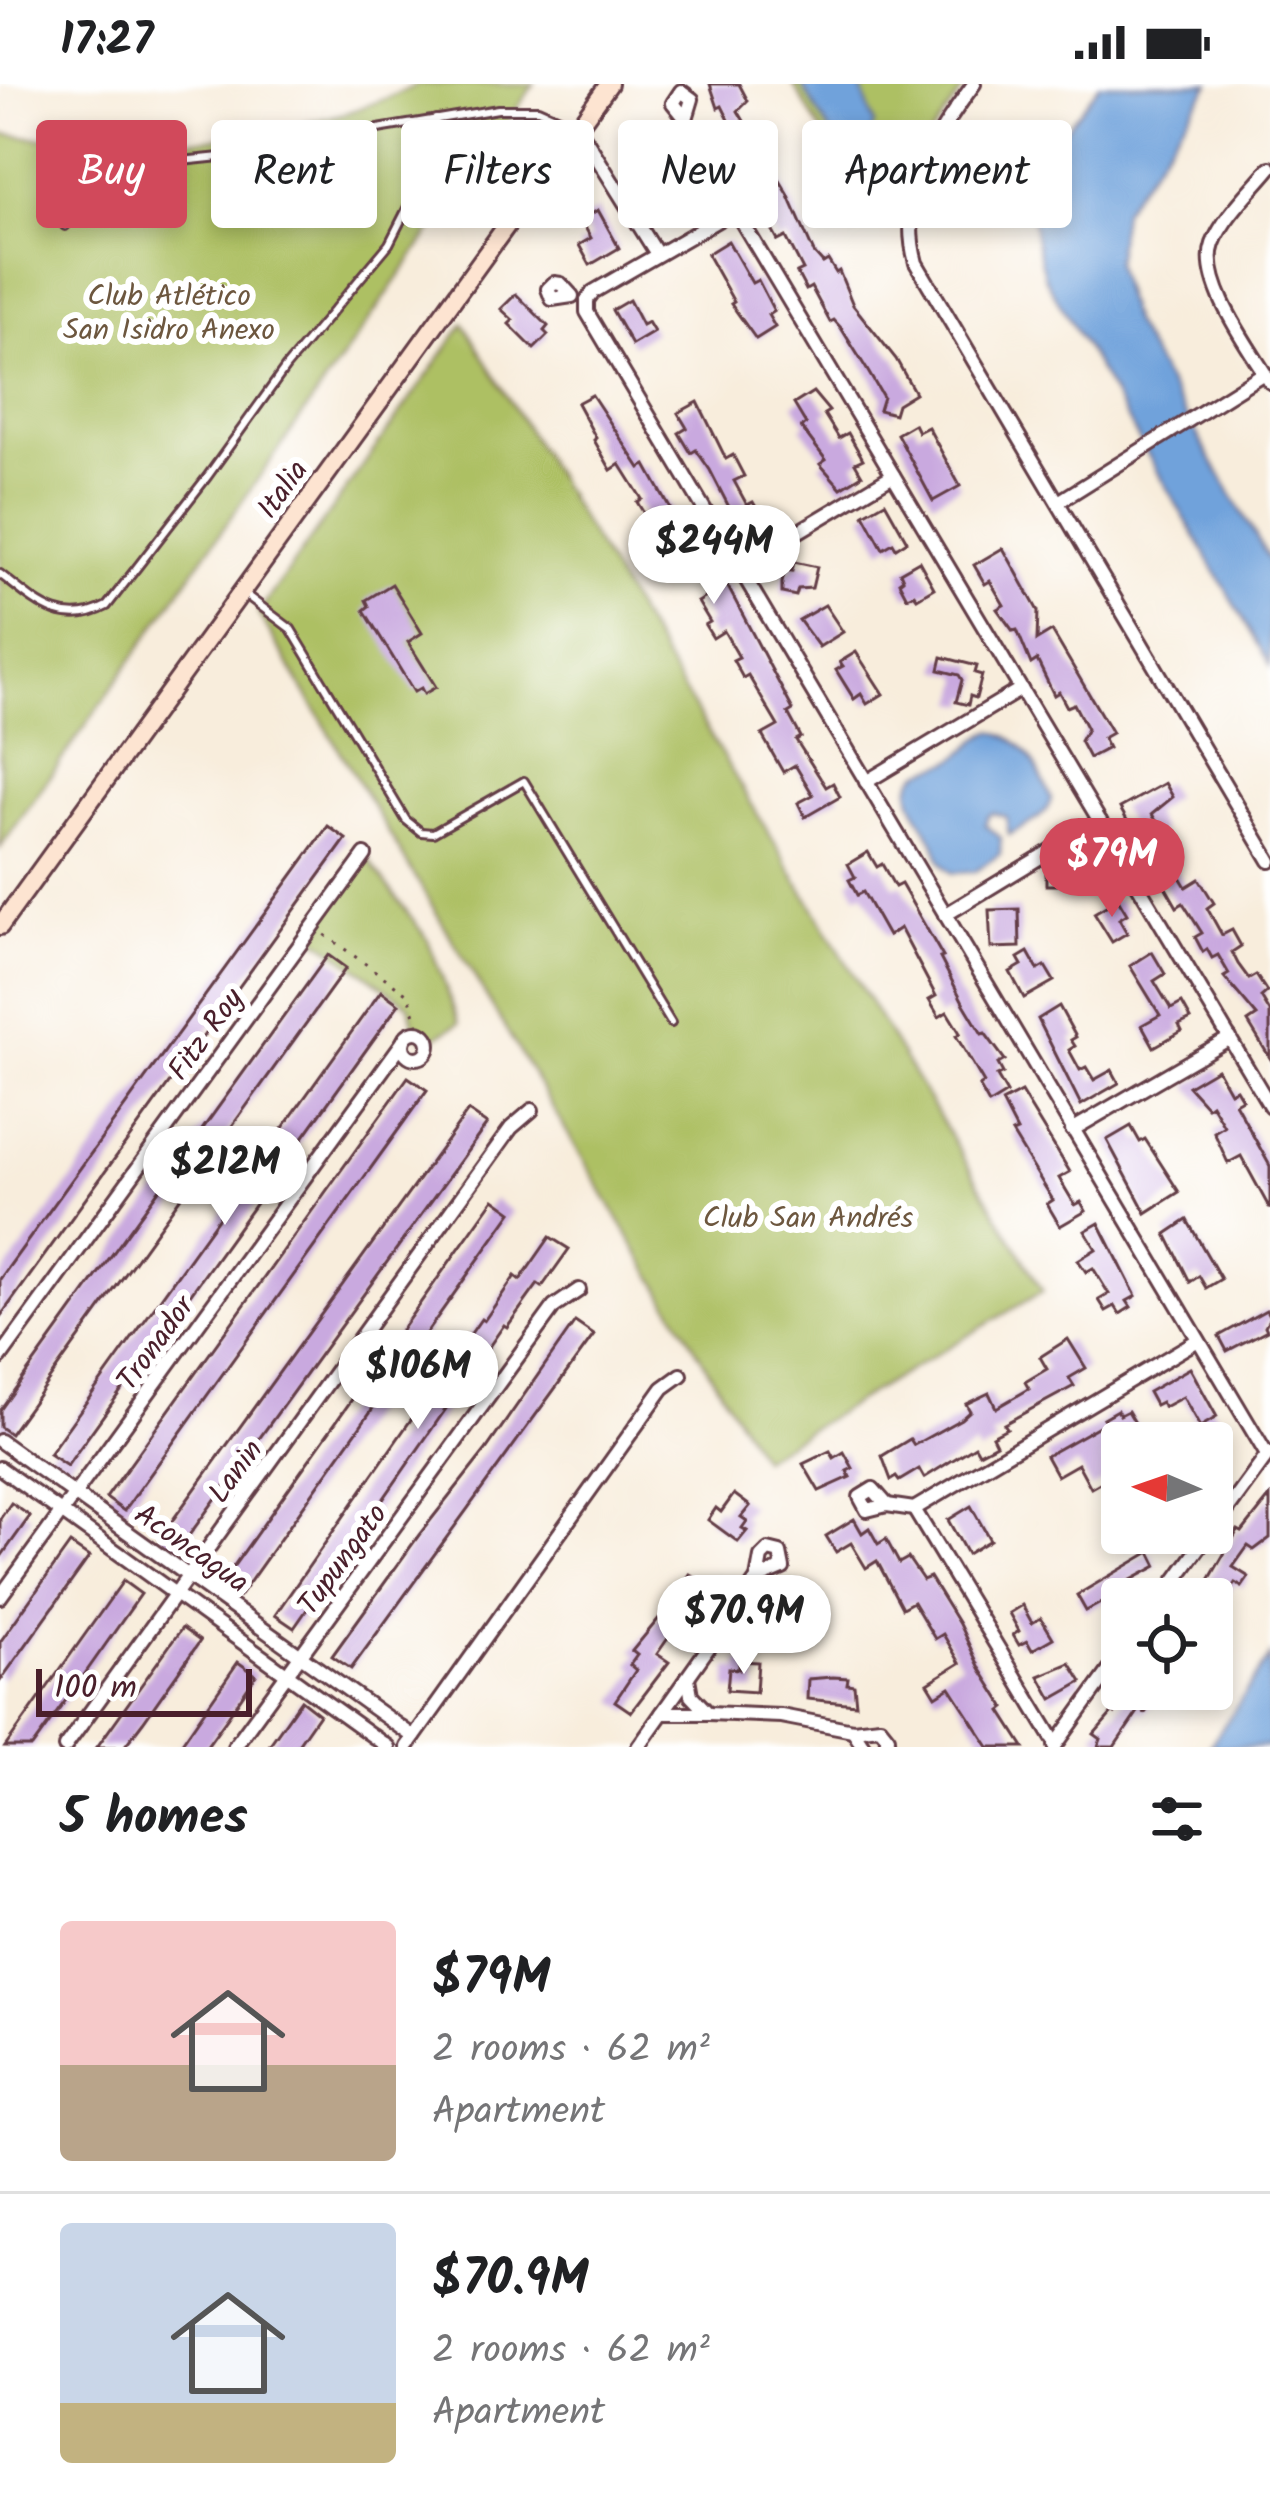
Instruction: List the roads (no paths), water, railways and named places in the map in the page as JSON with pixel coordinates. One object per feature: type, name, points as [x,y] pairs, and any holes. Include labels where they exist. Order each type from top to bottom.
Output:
[{"type":"street","name":"Italia","points":[[583,120],[608,84]]},
{"type":"street","points":[[974,84],[923,165],[910,210],[916,263],[1270,861]]},
{"type":"street","points":[[594,153],[657,254]]},
{"type":"street","points":[[1060,501],[1267,378],[1217,291],[1210,261],[1219,234],[1270,167]]},
{"type":"street","name":"Italia","points":[[0,926],[505,228]]},
{"type":"street","points":[[703,228],[593,292],[587,312],[1269,1454],[1233,1502]]},
{"type":"street","points":[[747,228],[1270,1106]]},
{"type":"street","points":[[572,296],[587,300]]},
{"type":"street","points":[[739,567],[893,476]]},
{"type":"street","points":[[866,782],[1021,689]]},
{"type":"street","points":[[945,915],[1100,821]]},
{"type":"street","name":"Fitz Roy","points":[[0,1358],[365,855]]},
{"type":"street","name":"Tronador","points":[[0,1597],[407,1035],[420,1032],[429,1041],[428,1050],[422,1057],[410,1057]]},
{"type":"street","points":[[1072,1130],[1230,1038]]},
{"type":"street","points":[[391,1058],[410,1057],[403,1042]]},
{"type":"street","name":"Lanin","points":[[65,1747],[511,1128],[532,1110]]},
{"type":"street","name":"Tupungato","points":[[234,1747],[554,1306],[580,1290]]},
{"type":"street","points":[[887,1505],[914,1508],[1198,1340]]},
{"type":"street","points":[[410,1742],[663,1388],[681,1375]]},
{"type":"street","name":"Aconcagua","points":[[0,1441],[302,1655],[410,1742]]},
{"type":"street","name":"Aconcagua","points":[[0,1468],[388,1747]]},
{"type":"street","points":[[914,1508],[1055,1745],[1101,1682]]},
{"type":"street","points":[[638,1747],[757,1579]]},
{"type":"street","points":[[688,1676],[691,1695],[708,1712]]},
{"type":"street","points":[[662,1713],[781,1716],[853,1730],[883,1729],[888,1737],[885,1747]]},
{"type":"street","points":[[853,1730],[864,1747]]},
{"type":"lane","points":[[187,162],[498,110],[538,110],[562,120]]},
{"type":"lane","points":[[0,574],[43,608],[65,615],[89,616],[107,606],[286,367],[388,244],[422,179],[436,119]]},
{"type":"lane","points":[[242,592],[291,628],[406,820],[421,832],[433,833],[524,781],[671,1023]]},
{"type":"water","points":[[801,84],[860,84],[873,120],[823,120]]},
{"type":"water","points":[[1100,84],[1210,84],[1122,211],[1115,265],[1132,322],[1270,561],[1270,665],[1045,278],[1034,228],[1072,228],[1072,120]]},
{"type":"water","points":[[992,731],[1023,748],[1051,799],[1040,817],[1009,835],[1006,817],[988,816],[985,825],[1001,838],[1000,854],[974,872],[952,873],[942,863],[914,807],[910,788],[919,773],[955,759]]},
{"type":"water","points":[[1270,1657],[1270,1747],[1209,1747]]},
{"type":"park label","name":"Club Atlético San Isidro Anexo","points":[[169,312]]},
{"type":"park label","name":"Club San Andrés","points":[[808,1217]]}]
